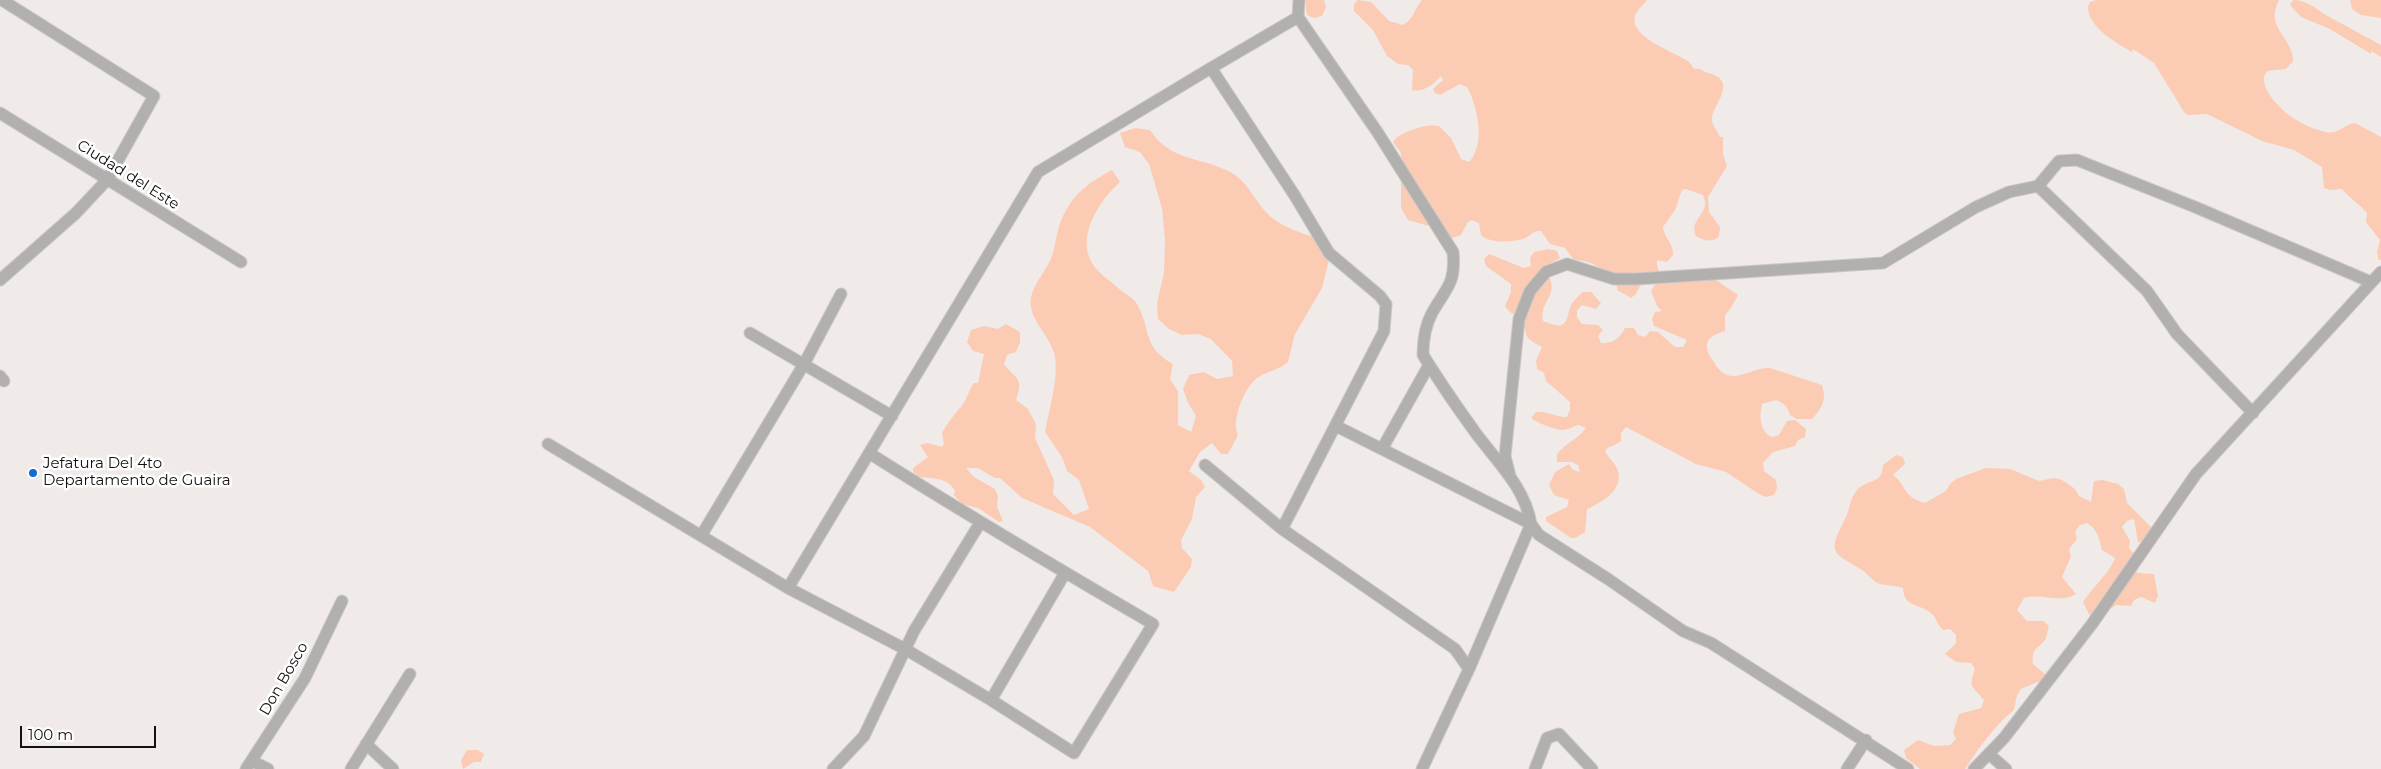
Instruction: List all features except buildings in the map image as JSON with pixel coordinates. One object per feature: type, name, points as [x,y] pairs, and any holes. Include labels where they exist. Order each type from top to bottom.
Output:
[{"type":"street","points":[[0,280],[76,213],[107,180],[154,96],[2,0]]},
{"type":"street","points":[[1299,0],[1298,17],[1378,133],[1453,252],[1453,273],[1450,284],[1432,312],[1424,335],[1423,355],[1476,434],[1510,476],[1529,508],[1531,524],[1469,668],[1422,769]]},
{"type":"street","points":[[788,588],[1038,172],[1298,17]]},
{"type":"street","points":[[1211,68],[1295,196],[1329,253],[1380,296],[1386,304],[1384,331],[1282,529]]},
{"type":"street","name":"Ciudad del Este","points":[[0,113],[241,262]]},
{"type":"street","points":[[1510,476],[1505,456],[1519,319],[1530,290],[1546,272],[1567,264],[1614,279],[1636,279],[1867,266],[1883,263],[1976,207],[2009,192],[2038,186],[2059,161],[2077,160],[2195,207],[2371,282]]},
{"type":"street","points":[[2038,186],[2147,291],[2177,334],[2254,413]]},
{"type":"street","points":[[1974,769],[2004,738],[2092,624],[2196,474],[2214,452],[2254,413],[2381,272]]},
{"type":"street","points":[[701,536],[804,364],[841,294]]},
{"type":"street","points":[[750,333],[892,416]]},
{"type":"street","points":[[1382,449],[1429,365]]},
{"type":"street","points":[[1336,426],[1531,524],[1539,535],[1608,579],[1683,631],[1712,643],[1866,740],[1908,769]]},
{"type":"street","points":[[548,444],[788,588],[905,649],[991,700],[1074,753],[1153,624],[980,523],[869,453]]},
{"type":"street","points":[[1205,465],[1282,529],[1455,649],[1469,668]]},
{"type":"street","points":[[833,769],[864,736],[905,649],[980,523]]},
{"type":"street","points":[[991,700],[1066,573]]},
{"type":"street","name":"Don Bosco","points":[[249,765],[304,678],[342,602]]},
{"type":"street","points":[[351,769],[410,674]]},
{"type":"street","points":[[1535,769],[1547,738],[1559,734],[1592,769]]},
{"type":"street","points":[[1846,769],[1866,740]]},
{"type":"street","points":[[366,744],[393,769]]},
{"type":"street","points":[[1989,754],[2006,769]]},
{"type":"street","points":[[249,765],[268,769]]},
{"type":"shaded area","points":[[1305,0],[1324,0],[1326,7],[1322,16],[1314,18],[1307,15]]},
{"type":"shaded area","points":[[1358,0],[1371,2],[1389,21],[1403,25],[1409,20],[1422,0],[1647,0],[1635,16],[1635,24],[1639,31],[1654,43],[1687,61],[1694,69],[1700,69],[1717,77],[1722,82],[1722,94],[1713,113],[1712,121],[1720,137],[1723,137],[1723,154],[1727,166],[1708,197],[1709,212],[1720,227],[1719,236],[1710,241],[1696,236],[1695,225],[1703,212],[1705,201],[1703,195],[1686,189],[1682,190],[1675,210],[1663,227],[1673,255],[1667,262],[1657,260],[1660,274],[1640,286],[1636,294],[1631,298],[1617,290],[1617,278],[1592,264],[1581,260],[1574,260],[1565,248],[1550,244],[1541,231],[1536,231],[1526,238],[1518,240],[1495,241],[1481,235],[1479,223],[1472,220],[1468,222],[1461,235],[1452,238],[1436,228],[1408,220],[1401,208],[1401,153],[1393,142],[1396,138],[1414,129],[1434,125],[1439,126],[1451,138],[1461,159],[1469,162],[1474,154],[1479,136],[1477,115],[1467,87],[1460,84],[1440,95],[1435,93],[1433,89],[1443,80],[1441,76],[1432,85],[1424,89],[1412,90],[1413,70],[1408,65],[1398,64],[1387,56],[1373,30],[1354,11],[1354,4]]},
{"type":"shaded area","points":[[2096,0],[2279,0],[2275,10],[2275,18],[2280,32],[2289,45],[2293,61],[2286,69],[2267,71],[2264,83],[2271,97],[2288,114],[2313,128],[2330,133],[2355,123],[2381,137],[2381,260],[2378,259],[2377,252],[2380,240],[2366,222],[2367,213],[2342,189],[2330,190],[2324,188],[2322,167],[2294,150],[2262,141],[2207,114],[2188,115],[2184,112],[2154,63],[2133,49],[2132,52],[2118,44],[2098,28],[2089,14],[2088,7],[2090,2]]},
{"type":"shaded area","points":[[2293,0],[2310,4],[2324,14],[2381,45],[2381,57],[2371,51],[2371,54],[2330,29],[2301,17],[2290,5]]},
{"type":"shaded area","points":[[2350,0],[2381,0],[2381,18],[2361,15],[2352,9]]},
{"type":"shaded area","points":[[1135,128],[1150,130],[1159,141],[1178,154],[1232,173],[1246,185],[1270,216],[1292,229],[1325,241],[1330,256],[1322,288],[1295,334],[1288,362],[1257,378],[1243,396],[1236,421],[1238,435],[1228,454],[1221,454],[1212,443],[1200,452],[1189,471],[1201,480],[1205,487],[1196,497],[1192,519],[1181,540],[1182,548],[1192,559],[1191,567],[1174,592],[1153,586],[1148,571],[1090,527],[1022,498],[1000,478],[995,478],[978,468],[966,468],[974,477],[995,489],[998,496],[997,507],[1003,521],[999,522],[978,508],[962,504],[954,495],[955,491],[952,486],[948,483],[940,479],[919,477],[913,472],[913,468],[928,457],[920,445],[927,443],[942,447],[944,444],[942,433],[965,401],[972,385],[978,383],[984,354],[973,351],[967,342],[971,330],[984,326],[998,329],[1006,324],[1020,332],[1020,342],[1016,352],[1007,355],[1004,364],[1018,379],[1019,387],[1016,400],[1028,409],[1036,424],[1035,438],[1054,480],[1053,494],[1074,515],[1089,509],[1079,480],[1067,471],[1062,457],[1045,432],[1053,392],[1056,362],[1051,346],[1032,312],[1031,297],[1052,256],[1059,226],[1073,199],[1086,186],[1112,170],[1120,182],[1105,198],[1092,219],[1087,241],[1088,252],[1097,270],[1135,302],[1142,313],[1149,337],[1156,351],[1173,364],[1170,379],[1178,391],[1178,425],[1191,432],[1196,416],[1188,403],[1183,389],[1189,375],[1204,372],[1217,379],[1233,376],[1232,361],[1211,339],[1198,334],[1182,335],[1169,329],[1158,319],[1157,303],[1164,273],[1165,241],[1162,208],[1149,164],[1140,152],[1125,147],[1120,133]]},
{"type":"shaded area","points":[[1549,249],[1557,251],[1560,258],[1548,265],[1546,272],[1552,286],[1544,308],[1543,321],[1553,325],[1563,324],[1574,300],[1583,292],[1591,292],[1601,303],[1596,309],[1582,305],[1577,310],[1577,317],[1582,324],[1598,325],[1603,330],[1598,336],[1601,343],[1616,340],[1625,328],[1634,328],[1638,335],[1645,337],[1650,331],[1658,332],[1675,347],[1683,347],[1687,340],[1654,326],[1652,319],[1655,312],[1662,311],[1657,306],[1651,291],[1658,280],[1713,278],[1738,295],[1725,315],[1725,331],[1712,336],[1707,344],[1708,354],[1720,370],[1726,375],[1733,376],[1770,368],[1822,385],[1823,403],[1812,419],[1797,419],[1790,415],[1783,404],[1776,400],[1762,404],[1761,424],[1768,435],[1772,437],[1779,435],[1787,421],[1795,420],[1806,429],[1805,437],[1798,440],[1795,446],[1773,452],[1763,463],[1764,471],[1776,480],[1777,488],[1774,495],[1766,497],[1759,494],[1726,472],[1696,464],[1626,427],[1621,433],[1621,441],[1605,451],[1617,468],[1619,478],[1617,485],[1610,495],[1587,509],[1585,532],[1575,538],[1571,538],[1546,521],[1546,517],[1567,507],[1569,500],[1554,495],[1549,485],[1555,472],[1569,464],[1573,470],[1580,472],[1578,465],[1572,462],[1557,462],[1557,454],[1586,428],[1579,425],[1560,430],[1551,428],[1531,418],[1536,412],[1567,417],[1570,410],[1570,402],[1546,381],[1544,373],[1537,369],[1536,361],[1542,347],[1527,337],[1520,320],[1505,306],[1511,292],[1511,284],[1486,266],[1484,259],[1489,254],[1524,268],[1531,266],[1530,258],[1534,252]]},
{"type":"shaded area","points":[[1896,455],[1903,457],[1905,464],[1893,475],[1912,498],[1925,503],[1946,491],[1956,479],[1986,468],[2010,469],[2039,481],[2054,478],[2062,480],[2075,489],[2079,496],[2091,502],[2094,481],[2102,480],[2118,484],[2124,489],[2127,503],[2155,531],[2145,541],[2138,542],[2134,519],[2127,521],[2122,527],[2130,541],[2129,548],[2134,554],[2132,568],[2138,573],[2154,574],[2158,596],[2155,603],[2141,597],[2134,600],[2131,606],[2116,605],[2098,618],[2090,616],[2083,602],[2115,558],[2102,550],[2094,528],[2087,523],[2080,525],[2075,532],[2077,539],[2069,549],[2071,556],[2062,577],[2076,594],[2064,598],[2024,598],[2017,610],[2027,621],[2043,621],[2049,626],[2046,638],[2033,653],[2033,664],[2045,674],[2042,680],[2021,689],[2017,695],[2014,710],[1993,730],[1965,769],[1920,769],[1906,758],[1904,750],[1918,740],[1934,746],[1950,745],[1956,739],[1953,732],[1959,714],[1981,708],[1984,700],[1972,686],[1975,669],[1971,663],[1956,662],[1945,654],[1956,643],[1956,635],[1950,629],[1943,630],[1931,613],[1909,602],[1906,599],[1903,588],[1877,583],[1862,570],[1838,555],[1835,550],[1836,538],[1855,492],[1878,478],[1883,465]]},
{"type":"shaded area","points":[[467,750],[478,750],[484,754],[481,762],[474,762],[463,769],[461,760]]},
{"type":"place","name":"Jefatura Del 4to Departamento de Guaira","points":[[33,473]]}]
